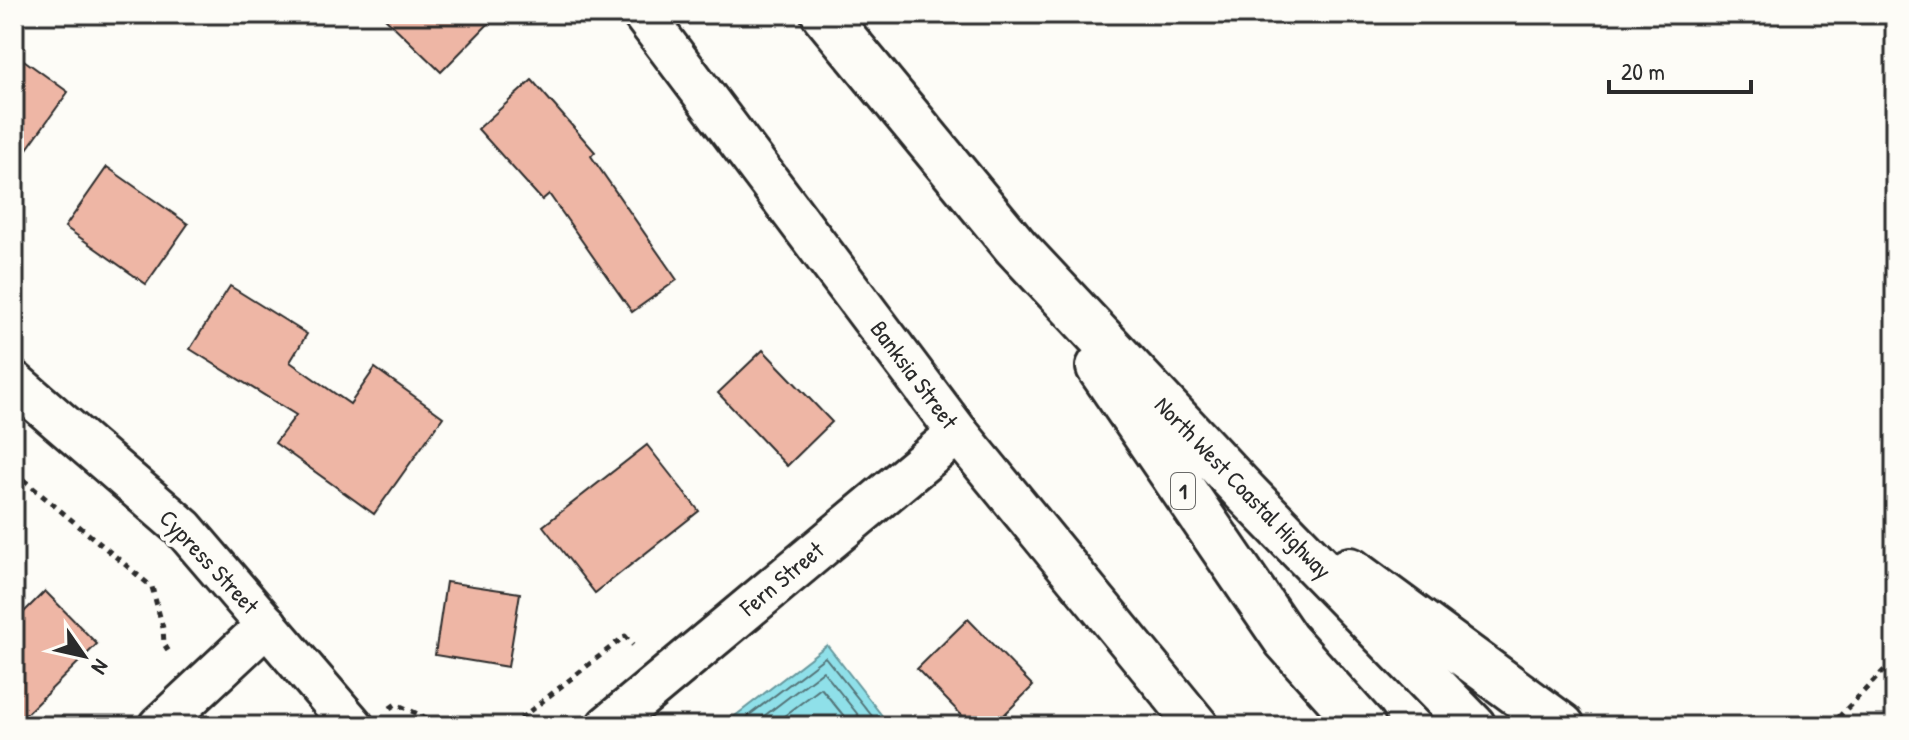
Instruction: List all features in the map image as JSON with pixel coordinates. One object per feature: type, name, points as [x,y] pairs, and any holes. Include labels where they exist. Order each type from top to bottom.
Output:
[{"type":"highway","name":"North West Coastal Highway","points":[[824,14],[1016,247],[1245,492],[1473,726]]},
{"type":"highway","name":"North West Coastal Highway","points":[[1016,247],[1286,640],[1363,726]]},
{"type":"highway","points":[[1245,492],[1562,726]]},
{"type":"street","name":"Banksia Street","points":[[643,14],[958,433],[1198,726]]},
{"type":"street","name":"Cypress Street","points":[[14,382],[184,529],[267,625],[366,720]]},
{"type":"street","name":"Fern Street","points":[[607,726],[958,433]]},
{"type":"street","points":[[159,726],[267,625]]},
{"type":"path","points":[[14,472],[152,587],[164,644],[176,663]]},
{"type":"path","points":[[511,726],[625,636]]},
{"type":"path","points":[[1830,726],[1895,659]]},
{"type":"path","points":[[366,720],[396,704],[444,726]]},
{"type":"water","points":[[827,645],[890,726],[722,726]]},
{"type":"building","points":[[381,14],[498,14],[441,72]]},
{"type":"building","points":[[14,53],[68,92],[14,167]]},
{"type":"building","points":[[532,80],[595,152],[591,156],[677,280],[632,312],[549,194],[542,200],[478,129]]},
{"type":"building","points":[[107,167],[188,224],[146,284],[65,227]]},
{"type":"building","points":[[230,286],[307,334],[290,362],[350,404],[375,368],[443,417],[374,514],[275,443],[296,415],[190,349]]},
{"type":"building","points":[[763,350],[832,422],[787,466],[718,393]]},
{"type":"building","points":[[647,445],[699,511],[595,593],[543,526]]},
{"type":"building","points":[[446,582],[520,593],[508,667],[435,655]]},
{"type":"building","points":[[45,591],[97,644],[14,726],[14,622]]},
{"type":"building","points":[[968,619],[1033,686],[993,726],[972,726],[917,669]]}]
